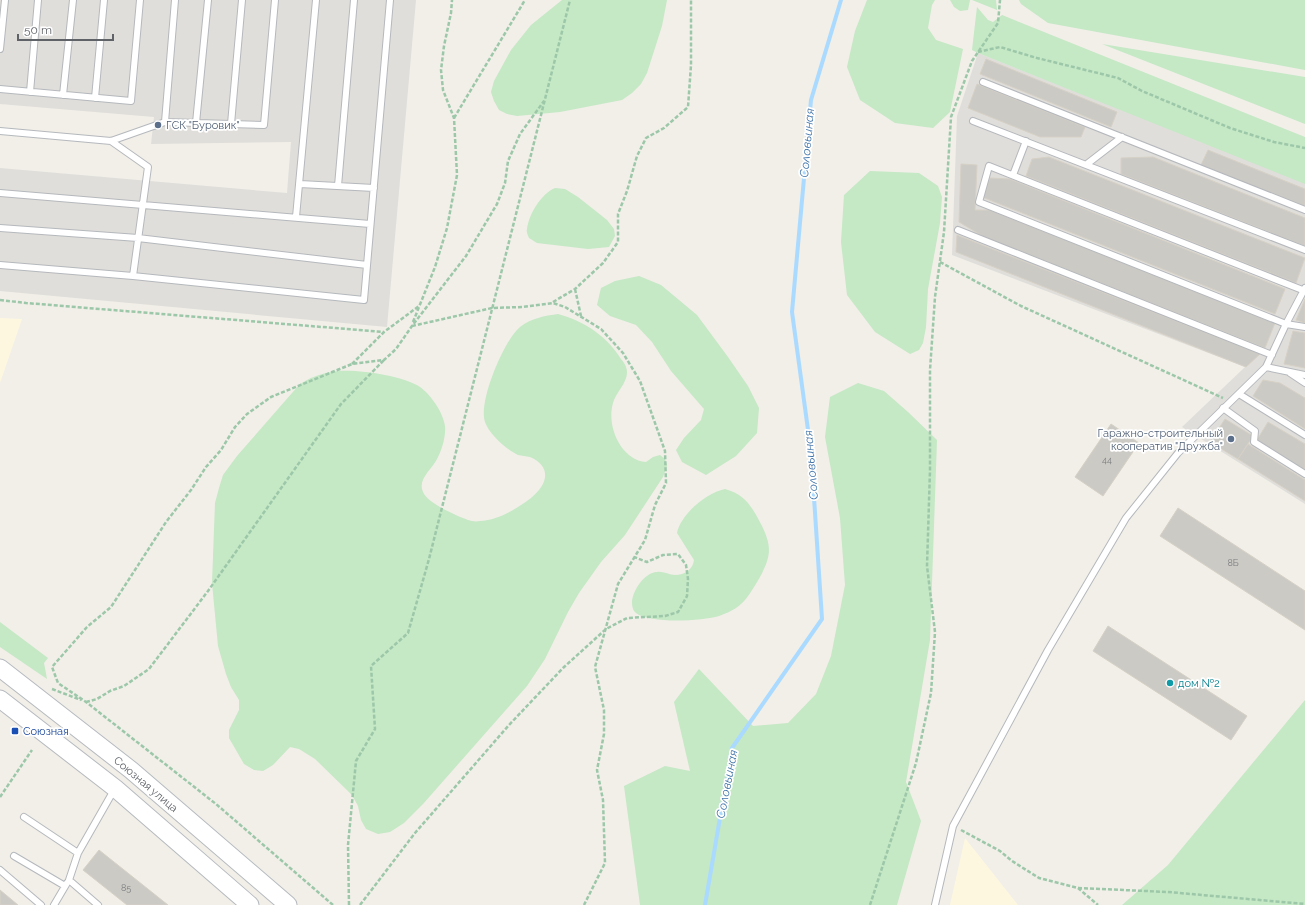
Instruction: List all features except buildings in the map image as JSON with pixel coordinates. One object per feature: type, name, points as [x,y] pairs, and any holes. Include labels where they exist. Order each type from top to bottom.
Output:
[{"type":"main road","name":"Союзная улица","points":[[0,668],[131,770],[288,905]]},
{"type":"main road","points":[[0,699],[115,788],[250,905]]},
{"type":"lane","points":[[0,49],[5,0]]},
{"type":"lane","points":[[30,92],[38,0]]},
{"type":"lane","points":[[63,95],[73,0]]},
{"type":"lane","points":[[95,98],[104,0]]},
{"type":"lane","points":[[0,89],[131,101],[140,0]]},
{"type":"lane","points":[[165,122],[175,0]]},
{"type":"lane","points":[[196,123],[208,0]]},
{"type":"lane","points":[[231,124],[242,0]]},
{"type":"lane","points":[[0,131],[111,141],[165,122],[264,125],[275,0]]},
{"type":"lane","points":[[296,217],[316,0]]},
{"type":"lane","points":[[338,186],[354,0]]},
{"type":"lane","points":[[0,265],[133,276],[364,300],[390,0]]},
{"type":"lane","points":[[982,82],[1305,210]]},
{"type":"lane","points":[[973,121],[1087,164],[1305,250]]},
{"type":"lane","points":[[1087,164],[1122,137]]},
{"type":"lane","points":[[111,141],[148,167],[133,276]]},
{"type":"lane","points":[[1013,175],[1026,141]]},
{"type":"lane","points":[[935,905],[953,826],[1048,650],[1126,518],[1178,453],[1230,401],[1266,368],[1286,324],[1305,290],[989,166],[979,202],[1286,324],[1305,327]]},
{"type":"lane","points":[[300,184],[374,188]]},
{"type":"lane","points":[[0,193],[370,224]]},
{"type":"lane","points":[[0,228],[138,238],[367,264]]},
{"type":"lane","points":[[958,230],[1272,355]]},
{"type":"lane","points":[[1266,368],[1305,375]]},
{"type":"lane","points":[[1287,371],[1305,383]]},
{"type":"lane","points":[[1239,394],[1305,435]]},
{"type":"lane","points":[[1223,408],[1255,430],[1254,442],[1305,474]]},
{"type":"lane","points":[[54,905],[69,880],[78,853],[115,788]]},
{"type":"lane","points":[[24,817],[78,853]]},
{"type":"lane","points":[[14,856],[65,886]]},
{"type":"lane","points":[[0,870],[41,905]]},
{"type":"lane","points":[[69,880],[98,905]]},
{"type":"path","points":[[412,326],[435,267],[447,228],[457,175],[454,118],[443,90],[441,70],[444,46],[452,14],[452,0]]},
{"type":"path","points":[[454,118],[525,0]]},
{"type":"path","points":[[349,905],[348,845],[356,760],[375,729],[371,666],[408,634],[429,559],[570,0]]},
{"type":"path","points":[[412,326],[492,308],[522,308],[553,303],[575,289],[603,263],[618,242],[618,214],[627,191],[637,156],[646,138],[664,128],[688,107],[691,65],[691,0]]},
{"type":"path","points":[[870,905],[916,763],[930,694],[935,632],[927,566],[930,470],[930,370],[935,297],[944,232],[951,118],[972,61],[998,23],[1000,0]]},
{"type":"path","points":[[978,52],[1000,47],[1037,58],[1118,78],[1142,91],[1230,128],[1274,142],[1305,148]]},
{"type":"path","points":[[46,686],[86,702],[97,699],[110,691],[124,686],[149,669],[208,591],[342,404],[396,349],[466,256],[497,204],[505,183],[508,161],[520,134],[544,101]]},
{"type":"path","points":[[940,262],[1021,306],[1230,401]]},
{"type":"path","points":[[575,289],[581,316]]},
{"type":"path","points":[[0,300],[384,332]]},
{"type":"path","points":[[553,303],[565,307],[601,329],[623,353],[640,381],[665,451],[666,483],[655,505],[645,540],[618,584],[595,667],[604,710],[604,734],[598,770],[603,800],[605,863],[584,905]]},
{"type":"path","points":[[352,364],[384,332],[420,305]]},
{"type":"path","points":[[333,905],[216,804],[86,702],[58,683],[52,667],[88,627],[111,607],[166,522],[191,490],[206,467],[221,450],[235,427],[247,414],[271,397],[352,364],[384,360]]},
{"type":"path","points":[[360,905],[415,833],[509,725],[563,668],[606,629],[627,618],[665,616],[678,612],[687,596],[688,579],[686,565],[678,554],[663,555],[647,562],[634,557]]},
{"type":"path","points":[[0,796],[32,750]]},
{"type":"path","points":[[953,826],[1000,851],[1012,861],[1039,878],[1078,888],[1168,892],[1305,904]]},
{"type":"path","points":[[1078,888],[1098,905]]},
{"type":"shaded area","points":[[0,0],[416,0],[387,327],[0,291],[0,168],[287,193],[291,142],[151,144],[154,117],[0,104]]},
{"type":"shaded area","points":[[978,53],[1305,182],[1305,504],[1182,427],[1245,367],[952,255],[957,116]]},
{"type":"shaded area","points":[[0,318],[22,319],[0,383]]},
{"type":"shaded area","points":[[965,838],[1018,905],[950,905]]},
{"type":"green space","points":[[562,0],[667,0],[662,26],[647,73],[641,84],[622,100],[560,112],[517,116],[507,114],[499,110],[491,92],[494,81],[511,50],[531,25]]},
{"type":"green space","points":[[867,0],[935,0],[932,5],[928,28],[936,40],[963,49],[950,112],[933,128],[895,123],[860,100],[847,67],[855,31]]},
{"type":"green space","points":[[950,0],[970,0],[968,10],[960,11],[954,7]]},
{"type":"green space","points":[[972,0],[996,0],[997,10]]},
{"type":"green space","points":[[1019,0],[1305,0],[1305,70],[1048,23],[1021,4]]},
{"type":"green space","points":[[977,7],[988,20],[993,22],[1002,15],[1305,137],[1305,184],[972,50]]},
{"type":"green space","points":[[1102,44],[1305,77],[1305,124]]},
{"type":"green space","points":[[870,171],[919,173],[938,186],[942,197],[940,223],[928,289],[926,327],[923,343],[919,350],[910,354],[875,332],[847,295],[841,242],[844,195]]},
{"type":"green space","points":[[555,188],[565,189],[578,197],[607,220],[614,229],[615,236],[609,247],[588,249],[537,243],[529,238],[527,232],[528,223],[536,205],[545,195]]},
{"type":"green space","points":[[639,276],[661,285],[697,315],[748,386],[759,408],[757,433],[736,456],[706,475],[682,462],[676,450],[684,438],[701,420],[704,409],[671,371],[652,342],[636,325],[610,316],[597,305],[601,288],[615,281]]},
{"type":"green space","points":[[558,314],[586,325],[602,336],[625,365],[627,372],[625,381],[613,403],[611,412],[614,431],[623,449],[637,460],[646,462],[653,457],[660,455],[665,459],[667,466],[663,477],[625,535],[601,562],[579,593],[545,659],[527,686],[423,804],[404,823],[390,832],[378,834],[366,829],[361,820],[358,806],[352,795],[315,759],[299,749],[290,747],[273,765],[263,771],[254,770],[244,764],[229,738],[229,730],[239,710],[239,700],[231,687],[218,646],[212,583],[215,503],[223,475],[237,456],[299,385],[314,377],[331,372],[363,372],[401,379],[420,387],[432,399],[442,415],[445,430],[442,447],[435,463],[423,479],[422,483],[423,492],[426,496],[443,509],[471,521],[494,519],[501,516],[531,498],[541,488],[544,482],[545,471],[537,461],[530,457],[514,453],[504,446],[490,432],[485,422],[485,401],[500,357],[514,334],[520,327],[533,319]]},
{"type":"green space","points":[[858,383],[884,391],[937,440],[930,640],[906,782],[921,821],[897,905],[640,905],[624,786],[665,766],[690,771],[674,702],[699,669],[753,726],[788,723],[816,694],[831,656],[845,585],[840,518],[825,437],[830,397]]},
{"type":"green space","points":[[725,489],[743,498],[748,503],[765,533],[769,546],[766,563],[750,594],[736,608],[711,618],[664,620],[652,619],[636,613],[632,607],[634,592],[648,575],[662,572],[679,575],[690,569],[694,560],[677,533],[679,526],[695,505],[710,495]]},
{"type":"green space","points":[[0,622],[48,658],[44,663],[47,679],[0,647]]},
{"type":"green space","points":[[1305,700],[1305,905],[1122,905],[1168,865]]},
{"type":"waterway","name":"Соловьиная","points":[[705,905],[732,748],[822,619],[811,452],[792,312],[811,100],[841,0]]},
{"type":"place","name":"ГСК \"Буровик\"","points":[[158,125]]},
{"type":"place","name":"Гаражно-строительный кооператив \"Дружба\"","points":[[1231,439]]},
{"type":"place","name":"дом №2","points":[[1170,683]]},
{"type":"place","name":"Союзная","points":[[15,731]]}]
